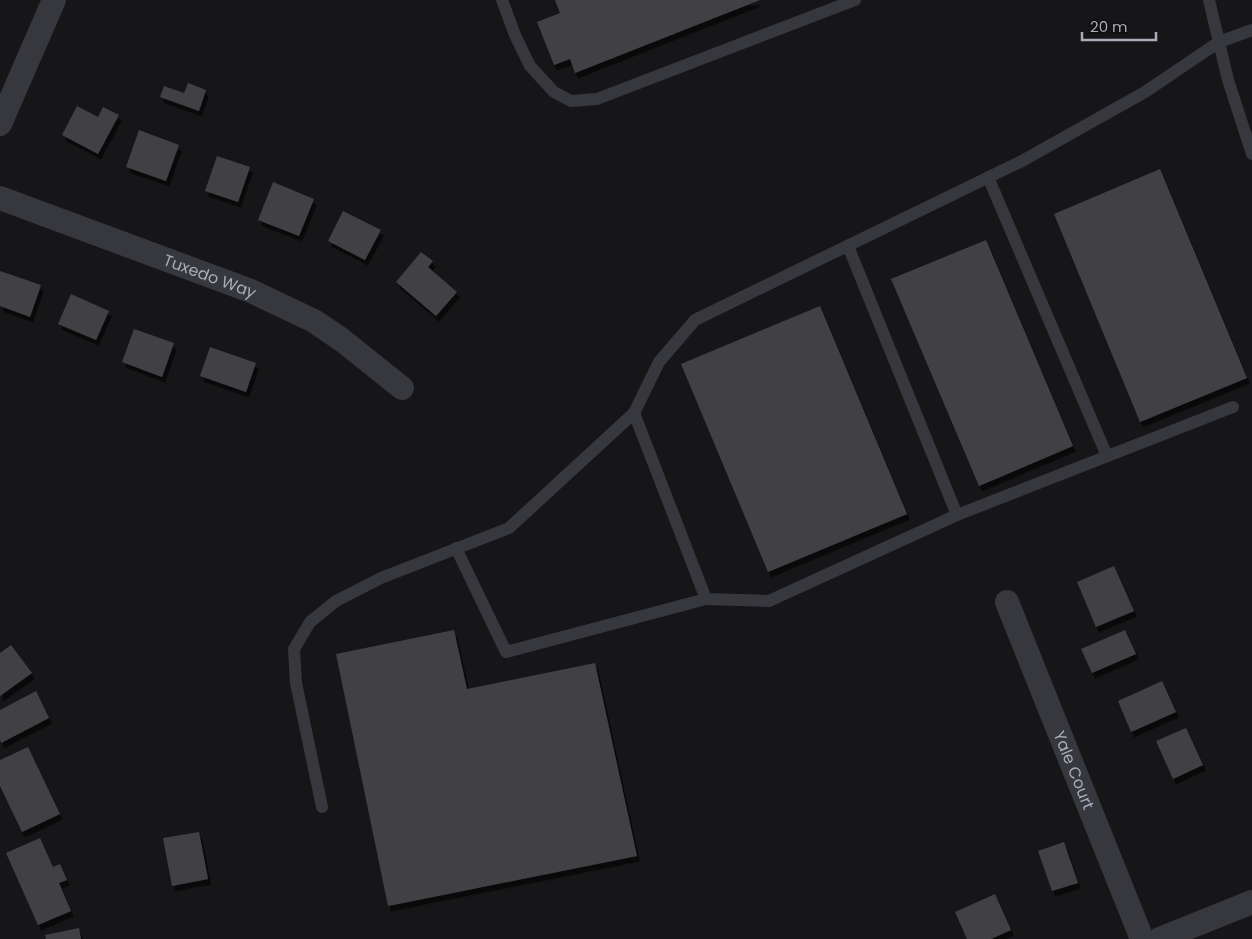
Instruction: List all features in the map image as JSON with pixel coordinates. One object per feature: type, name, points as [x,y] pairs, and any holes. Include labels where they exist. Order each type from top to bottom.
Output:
[{"type":"street","points":[[0,124],[54,0]]},
{"type":"street","name":"Tuxedo Way","points":[[0,198],[251,291],[287,308],[314,321],[342,340],[402,388]]},
{"type":"street","name":"Yale Court","points":[[1007,602],[1142,939]]},
{"type":"street","points":[[1160,939],[1252,902]]},
{"type":"lane","points":[[502,0],[515,35],[530,66],[554,92],[571,101],[597,99],[855,0]]},
{"type":"lane","points":[[1209,0],[1228,80],[1252,154]]},
{"type":"lane","points":[[322,807],[296,683],[294,649],[310,622],[336,601],[381,578],[509,528],[634,413],[659,362],[695,320],[1022,161],[1145,92],[1219,42],[1252,30]]},
{"type":"lane","points":[[988,177],[1107,456]]},
{"type":"lane","points":[[848,246],[957,515]]},
{"type":"lane","points":[[456,548],[506,652],[706,599],[769,601],[957,515],[1232,407]]},
{"type":"lane","points":[[634,413],[706,599]]},
{"type":"building","points":[[555,0],[760,0],[575,73],[570,59],[554,65],[537,22],[560,13]]},
{"type":"building","points":[[188,83],[206,90],[199,111],[160,97],[164,86],[184,93]]},
{"type":"building","points":[[77,106],[98,117],[103,107],[119,115],[98,154],[62,135]]},
{"type":"building","points":[[139,130],[179,145],[166,181],[126,167]]},
{"type":"building","points":[[217,156],[250,167],[238,202],[205,191]]},
{"type":"building","points":[[1160,169],[1247,378],[1140,422],[1054,214]]},
{"type":"building","points":[[273,182],[314,199],[299,236],[258,220]]},
{"type":"building","points":[[343,211],[381,230],[365,260],[328,241]]},
{"type":"building","points":[[986,240],[1073,446],[979,486],[891,279]]},
{"type":"building","points":[[421,252],[433,261],[428,267],[457,292],[436,316],[396,282]]},
{"type":"building","points":[[0,271],[41,285],[30,317],[0,306]]},
{"type":"building","points":[[71,294],[109,311],[96,340],[58,324]]},
{"type":"building","points":[[820,306],[907,514],[768,572],[681,364]]},
{"type":"building","points":[[134,329],[174,343],[162,377],[122,362]]},
{"type":"building","points":[[210,347],[256,363],[246,392],[200,376]]},
{"type":"building","points":[[1114,566],[1134,611],[1096,627],[1077,582]]},
{"type":"building","points":[[454,630],[467,689],[595,663],[637,856],[388,906],[336,654]]},
{"type":"building","points":[[1125,630],[1136,654],[1092,673],[1081,649]]},
{"type":"building","points":[[11,645],[32,673],[0,696],[0,653]]},
{"type":"building","points":[[1162,681],[1176,712],[1131,732],[1118,701]]},
{"type":"building","points":[[36,691],[49,718],[1,743],[0,710]]},
{"type":"building","points":[[1186,728],[1203,765],[1173,779],[1156,741]]},
{"type":"building","points":[[28,747],[60,814],[22,832],[0,786],[0,760]]},
{"type":"building","points":[[199,832],[208,879],[172,886],[163,838]]},
{"type":"building","points":[[40,838],[53,867],[60,864],[67,880],[59,883],[71,911],[38,925],[6,853]]},
{"type":"building","points":[[1064,842],[1078,883],[1052,891],[1038,851]]},
{"type":"building","points":[[995,894],[1011,930],[991,939],[967,939],[955,912]]},
{"type":"building","points":[[79,928],[81,939],[46,939],[45,935]]}]
